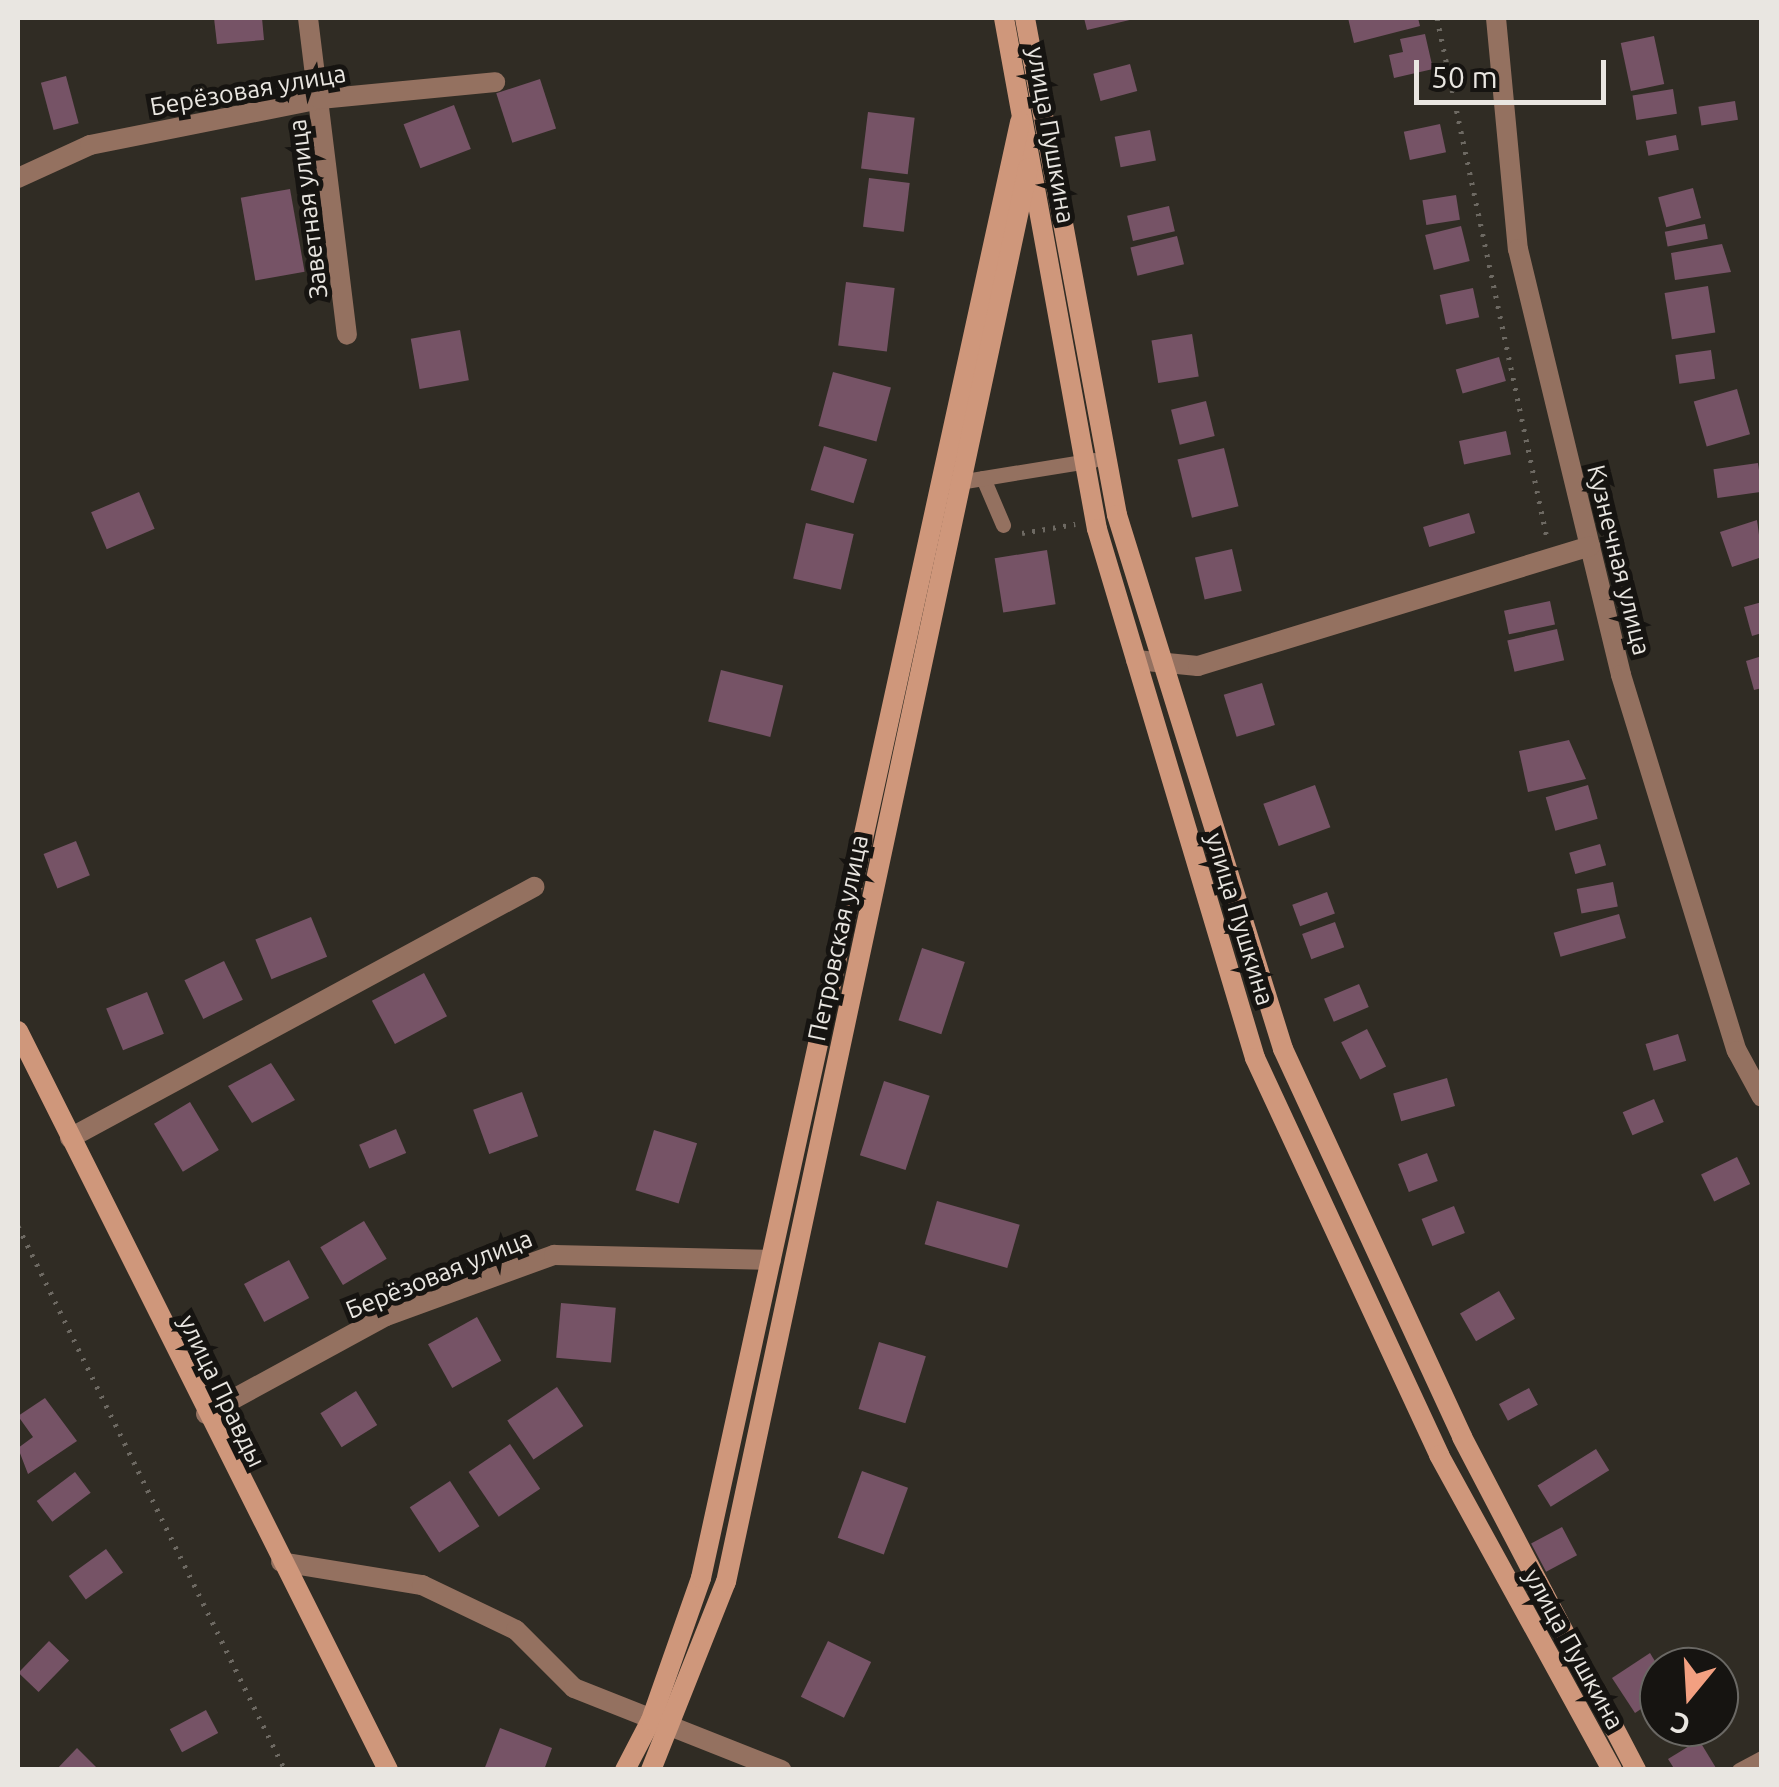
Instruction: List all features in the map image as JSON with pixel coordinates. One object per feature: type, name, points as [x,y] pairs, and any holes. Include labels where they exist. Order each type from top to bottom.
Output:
[{"type":"street","name":"Заветная улица","points":[[308,18],[348,336]]},
{"type":"street","name":"улица Пушкина","points":[[1004,18],[1033,109],[1106,457],[1162,663],[1283,1049],[1462,1437],[1636,1770]]},
{"type":"street","points":[[625,1770],[660,1724],[701,1578],[1033,109],[1026,18]]},
{"type":"street","name":"Кузнечная улица","points":[[1496,18],[1518,248],[1590,546],[1737,1052],[1762,1098]]},
{"type":"street","name":"Берёзовая улица","points":[[18,178],[90,145],[320,100],[496,82]]},
{"type":"street","name":"улица Пушкина","points":[[1033,109],[1031,159],[1085,461],[1136,660],[1256,1058],[1439,1456],[1612,1770]]},
{"type":"street","name":"Петровская улица","points":[[651,1770],[660,1724],[726,1582],[950,483],[1031,159]]},
{"type":"street","points":[[1136,660],[1198,666],[1590,546]]},
{"type":"street","points":[[70,1138],[534,886]]},
{"type":"street","name":"улица Правды","points":[[18,1031],[280,1562],[388,1770]]},
{"type":"street","name":"Берёзовая улица","points":[[206,1414],[386,1316],[554,1254],[771,1260]]},
{"type":"street","points":[[280,1562],[422,1585],[516,1630],[574,1688],[780,1770]]},
{"type":"lane","points":[[950,483],[1106,457]]},
{"type":"lane","points":[[982,478],[1003,526]]},
{"type":"lane","points":[[1739,1770],[1762,1758]]},
{"type":"path","points":[[1438,18],[1552,558]]},
{"type":"path","points":[[18,1226],[285,1770]]},
{"type":"building","points":[[214,18],[262,18],[264,40],[217,44]]},
{"type":"building","points":[[1084,18],[1134,18],[1134,19],[1087,30]]},
{"type":"building","points":[[1348,18],[1418,18],[1420,26],[1354,43]]},
{"type":"building","points":[[1425,34],[1433,69],[1394,78],[1389,55],[1403,52],[1400,39]]},
{"type":"building","points":[[1654,36],[1664,84],[1631,91],[1621,43]]},
{"type":"building","points":[[1130,64],[1137,91],[1101,101],[1093,74]]},
{"type":"building","points":[[66,76],[79,123],[54,130],[41,83]]},
{"type":"building","points":[[540,79],[556,128],[512,143],[496,93]]},
{"type":"building","points":[[1673,89],[1677,114],[1636,120],[1633,95]]},
{"type":"building","points":[[1735,101],[1738,120],[1701,126],[1698,107]]},
{"type":"building","points":[[454,105],[471,149],[420,168],[404,124]]},
{"type":"building","points":[[868,112],[915,118],[908,174],[861,169]]},
{"type":"building","points":[[1440,124],[1446,152],[1410,160],[1404,132]]},
{"type":"building","points":[[1150,130],[1156,160],[1121,167],[1115,137]]},
{"type":"building","points":[[1676,135],[1679,150],[1648,156],[1646,141]]},
{"type":"building","points":[[869,178],[910,183],[904,232],[863,227]]},
{"type":"building","points":[[1693,188],[1701,218],[1666,227],[1658,197]]},
{"type":"building","points":[[290,189],[305,272],[255,280],[241,198]]},
{"type":"building","points":[[1456,195],[1460,220],[1426,225],[1422,200]]},
{"type":"building","points":[[1169,206],[1175,231],[1133,241],[1127,216]]},
{"type":"building","points":[[1705,224],[1708,239],[1668,247],[1665,232]]},
{"type":"building","points":[[1461,226],[1470,261],[1434,270],[1425,235]]},
{"type":"building","points":[[1177,236],[1184,264],[1137,276],[1130,248]]},
{"type":"building","points":[[1722,244],[1731,272],[1675,280],[1671,253]]},
{"type":"building","points":[[846,282],[895,288],[887,351],[838,346]]},
{"type":"building","points":[[1708,286],[1715,332],[1672,339],[1665,293]]},
{"type":"building","points":[[1473,288],[1479,317],[1446,324],[1440,295]]},
{"type":"building","points":[[460,330],[469,380],[420,389],[411,339]]},
{"type":"building","points":[[1192,334],[1199,376],[1158,383],[1152,340]]},
{"type":"building","points":[[1711,350],[1715,379],[1679,384],[1675,355]]},
{"type":"building","points":[[1499,357],[1506,381],[1463,393],[1456,369]]},
{"type":"building","points":[[833,372],[891,388],[876,442],[819,426]]},
{"type":"building","points":[[1737,389],[1750,434],[1707,447],[1694,401]]},
{"type":"building","points":[[1206,401],[1215,436],[1180,445],[1171,410]]},
{"type":"building","points":[[1506,431],[1511,454],[1464,464],[1459,441]]},
{"type":"building","points":[[824,446],[867,459],[854,503],[811,490]]},
{"type":"building","points":[[1224,448],[1239,506],[1192,518],[1177,460]]},
{"type":"building","points":[[1758,463],[1762,492],[1717,498],[1713,469]]},
{"type":"building","points":[[139,492],[155,529],[107,549],[91,512]]},
{"type":"building","points":[[1469,513],[1475,533],[1429,547],[1423,527]]},
{"type":"building","points":[[1757,520],[1762,557],[1732,567],[1720,532]]},
{"type":"building","points":[[806,523],[854,534],[841,590],[793,579]]},
{"type":"building","points":[[1232,549],[1242,591],[1205,599],[1195,558]]},
{"type":"building","points":[[1047,550],[1056,604],[1003,613],[995,558]]},
{"type":"building","points":[[1550,601],[1555,624],[1509,634],[1504,611]]},
{"type":"building","points":[[1762,602],[1762,633],[1752,636],[1744,607]]},
{"type":"building","points":[[1557,629],[1564,660],[1515,672],[1507,640]]},
{"type":"building","points":[[1762,656],[1762,688],[1754,690],[1746,661]]},
{"type":"building","points":[[721,670],[783,685],[770,737],[708,721]]},
{"type":"building","points":[[1262,683],[1275,725],[1237,737],[1224,695]]},
{"type":"building","points":[[1569,740],[1586,779],[1528,792],[1519,751]]},
{"type":"building","points":[[1315,785],[1330,827],[1279,846],[1263,804]]},
{"type":"building","points":[[1588,785],[1598,819],[1555,831],[1546,797]]},
{"type":"building","points":[[76,841],[90,875],[57,888],[44,854]]},
{"type":"building","points":[[1600,844],[1606,865],[1575,874],[1569,853]]},
{"type":"building","points":[[1613,882],[1618,907],[1581,914],[1577,889]]},
{"type":"building","points":[[1327,892],[1335,914],[1300,926],[1292,905]]},
{"type":"building","points":[[1619,914],[1626,938],[1561,957],[1554,933]]},
{"type":"building","points":[[311,917],[327,957],[271,979],[255,939]]},
{"type":"building","points":[[1335,922],[1344,947],[1311,959],[1302,934]]},
{"type":"building","points":[[922,948],[965,962],[941,1034],[899,1020]]},
{"type":"building","points":[[224,961],[243,1000],[203,1019],[184,980]]},
{"type":"building","points":[[424,973],[447,1016],[395,1044],[372,1001]]},
{"type":"building","points":[[1359,984],[1369,1007],[1334,1022],[1324,999]]},
{"type":"building","points":[[147,992],[164,1034],[123,1050],[106,1008]]},
{"type":"building","points":[[1367,1029],[1386,1066],[1360,1080],[1341,1042]]},
{"type":"building","points":[[1678,1034],[1686,1061],[1654,1071],[1645,1044]]},
{"type":"building","points":[[271,1063],[295,1100],[252,1123],[228,1086]]},
{"type":"building","points":[[1447,1078],[1455,1106],[1401,1121],[1393,1093]]},
{"type":"building","points":[[884,1081],[930,1096],[906,1170],[860,1155]]},
{"type":"building","points":[[522,1092],[538,1136],[489,1154],[473,1110]]},
{"type":"building","points":[[1654,1099],[1664,1122],[1632,1135],[1623,1112]]},
{"type":"building","points":[[190,1102],[219,1150],[183,1172],[154,1124]]},
{"type":"building","points":[[396,1129],[406,1153],[369,1169],[359,1145]]},
{"type":"building","points":[[654,1130],[697,1143],[679,1203],[636,1190]]},
{"type":"building","points":[[1427,1153],[1438,1181],[1409,1192],[1398,1164]]},
{"type":"building","points":[[1737,1157],[1750,1184],[1714,1201],[1701,1175]]},
{"type":"building","points":[[937,1201],[1020,1225],[1007,1268],[925,1244]]},
{"type":"building","points":[[1454,1206],[1465,1233],[1432,1246],[1422,1219]]},
{"type":"building","points":[[364,1221],[387,1259],[343,1285],[320,1247]]},
{"type":"building","points":[[289,1260],[309,1298],[264,1322],[244,1284]]},
{"type":"building","points":[[1499,1291],[1515,1319],[1476,1341],[1460,1314]]},
{"type":"building","points":[[561,1303],[616,1308],[611,1363],[556,1358]]},
{"type":"building","points":[[477,1317],[501,1361],[452,1388],[428,1344]]},
{"type":"building","points":[[879,1342],[926,1356],[905,1423],[859,1409]]},
{"type":"building","points":[[557,1387],[583,1426],[534,1460],[507,1421]]},
{"type":"building","points":[[1529,1388],[1538,1405],[1508,1421],[1499,1404]]},
{"type":"building","points":[[356,1391],[377,1425],[342,1447],[320,1413]]},
{"type":"building","points":[[45,1398],[77,1441],[28,1474],[18,1448],[33,1437],[18,1416]]},
{"type":"building","points":[[510,1444],[540,1489],[499,1517],[469,1472]]},
{"type":"building","points":[[1596,1449],[1609,1470],[1551,1507],[1537,1486]]},
{"type":"building","points":[[862,1471],[908,1488],[884,1554],[838,1538]]},
{"type":"building","points":[[75,1472],[91,1493],[52,1522],[37,1501]]},
{"type":"building","points":[[450,1481],[479,1526],[439,1552],[410,1507]]},
{"type":"building","points":[[1562,1527],[1577,1555],[1546,1572],[1531,1543]]},
{"type":"building","points":[[106,1549],[123,1572],[86,1599],[69,1576]]},
{"type":"building","points":[[49,1641],[69,1660],[39,1692],[18,1673]]},
{"type":"building","points":[[828,1641],[871,1662],[844,1718],[801,1697]]},
{"type":"building","points":[[1639,1660],[1639,1710],[1635,1713],[1612,1678]]},
{"type":"building","points":[[206,1710],[218,1733],[182,1752],[170,1729]]},
{"type":"building","points":[[500,1728],[552,1748],[544,1770],[484,1770]]},
{"type":"building","points":[[1688,1747],[1703,1747],[1716,1768],[1675,1770],[1668,1759]]},
{"type":"building","points":[[77,1748],[99,1770],[56,1770]]}]
